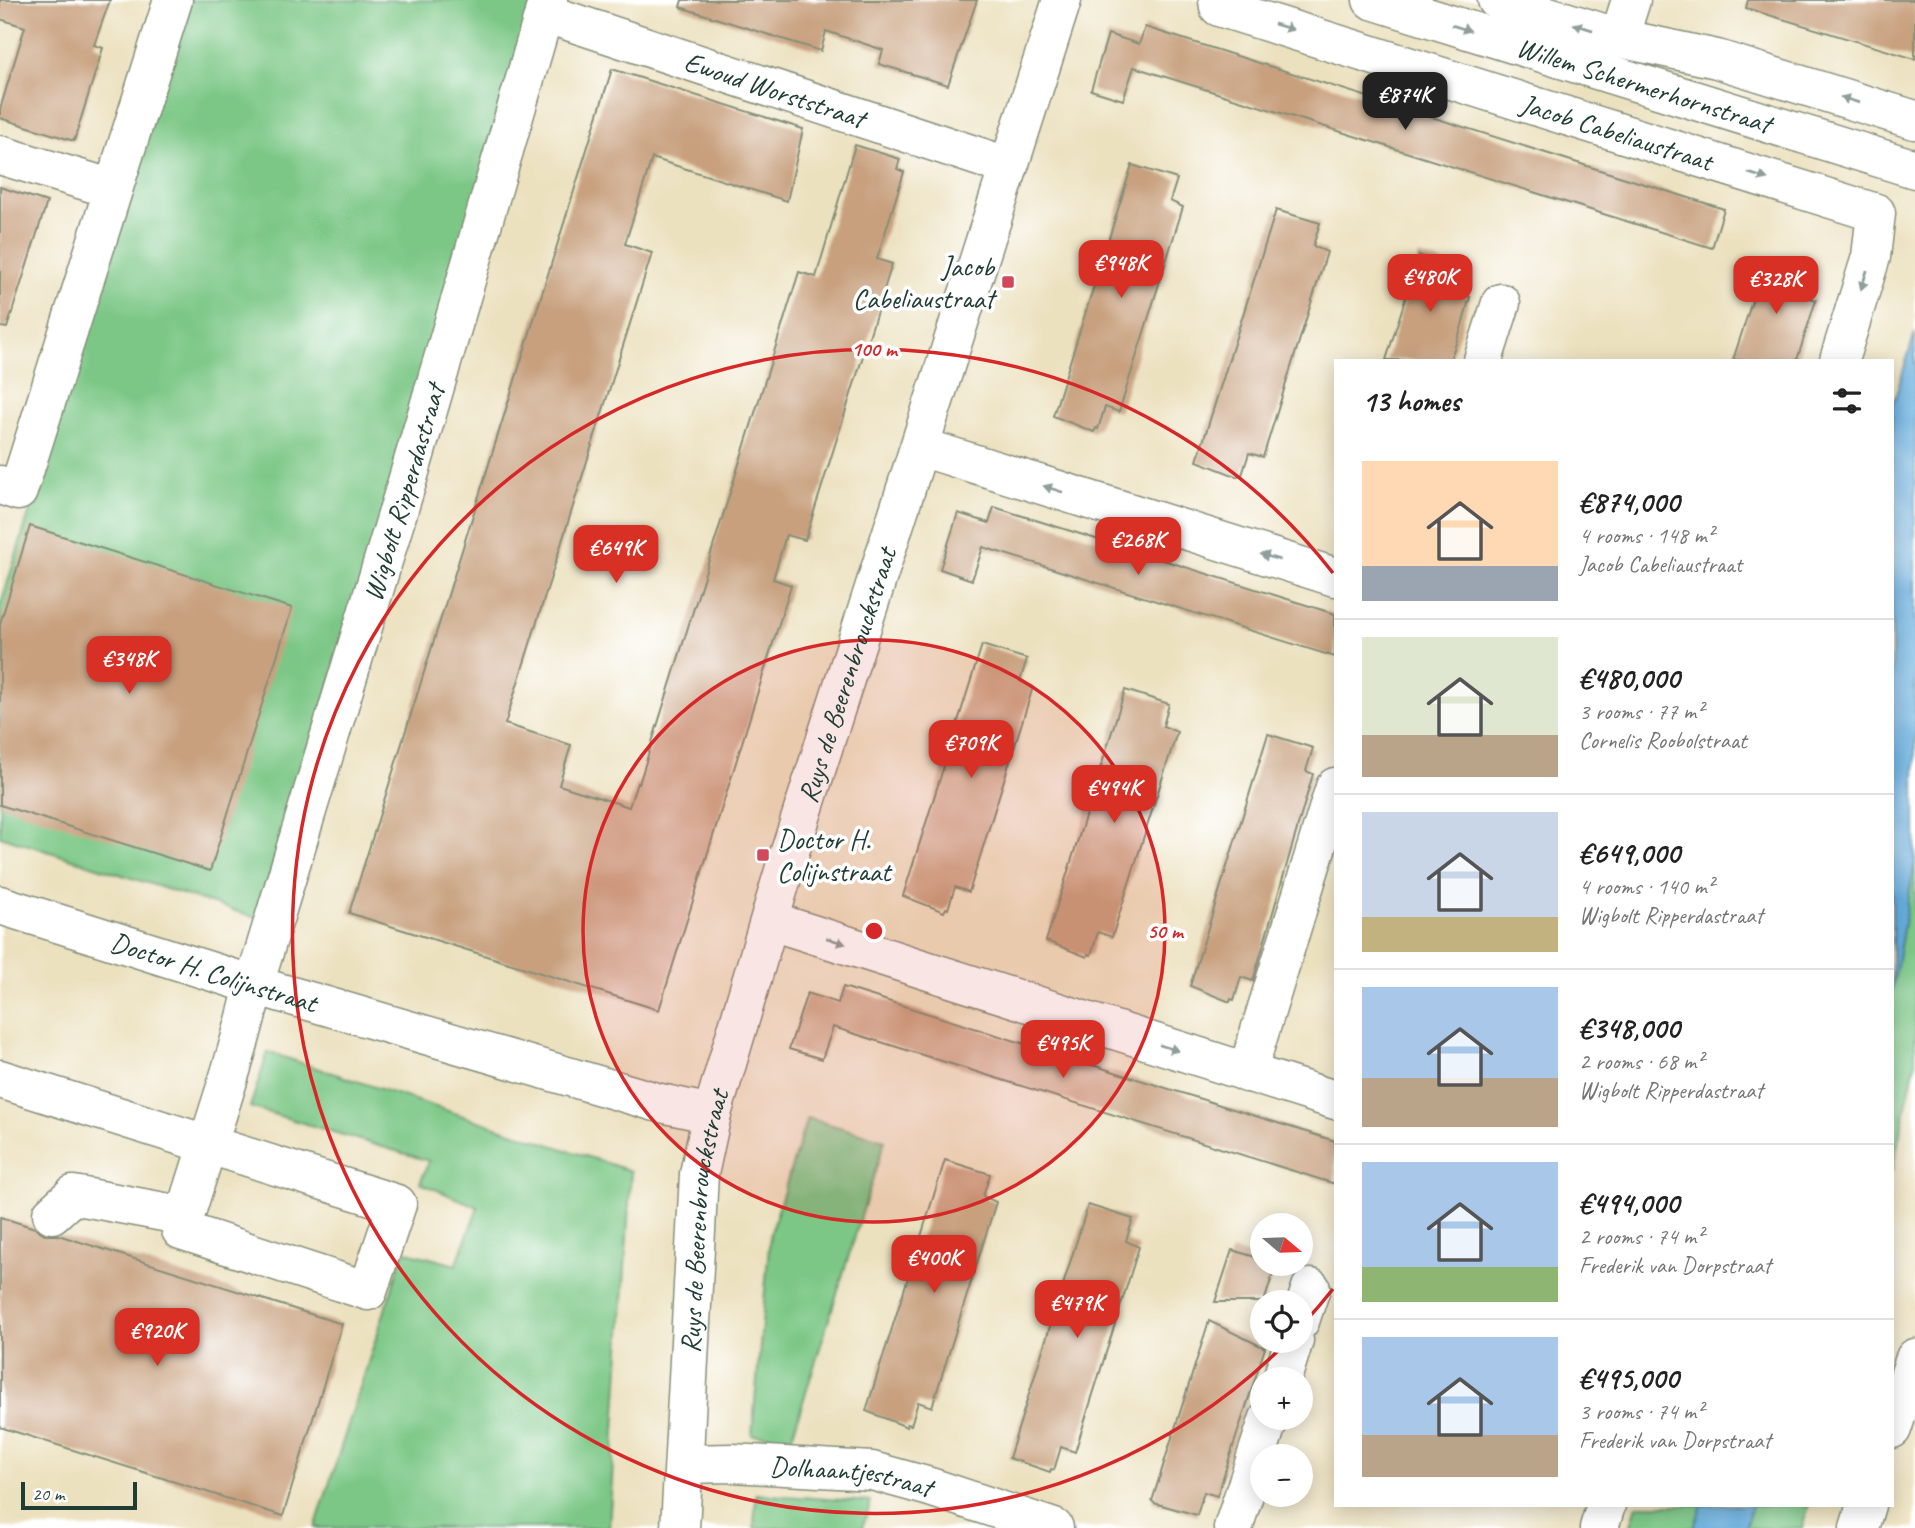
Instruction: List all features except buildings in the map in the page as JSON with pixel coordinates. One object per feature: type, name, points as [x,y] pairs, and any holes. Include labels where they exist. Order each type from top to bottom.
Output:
[{"type":"street","points":[[0,485],[18,491],[173,0]]},
{"type":"street","name":"Ruys de Beerenbrouckstraat","points":[[680,1528],[699,1174],[712,1114],[786,864],[1062,0]]},
{"type":"street","name":"Jacob Cabeliaustraat","points":[[1218,0],[1219,7],[1876,213],[1871,257],[1839,359]]},
{"type":"street","name":"Willem Schermerhornstraat","points":[[1372,0],[1915,169]]},
{"type":"street","name":"Willem Schermerhornstraat","points":[[1497,0],[1619,38],[1717,60],[1915,120]]},
{"type":"street","points":[[1619,38],[1631,0]]},
{"type":"street","name":"Ewoud Worststraat","points":[[546,6],[1007,166]]},
{"type":"street","name":"Wigbolt Ripperdastraat","points":[[185,1216],[245,1025],[254,985],[407,482],[546,6]]},
{"type":"street","points":[[0,155],[113,189]]},
{"type":"street","points":[[1483,359],[1501,303]]},
{"type":"street","points":[[921,447],[1334,577]]},
{"type":"street","points":[[1247,1073],[1334,790]]},
{"type":"street","name":"Doctor H. Colijnstraat","points":[[0,905],[254,985],[656,1102],[712,1114]]},
{"type":"street","points":[[771,921],[1334,1100]]},
{"type":"street","points":[[0,1079],[397,1205],[368,1291],[181,1230],[185,1216],[73,1195],[52,1214]]},
{"type":"street","points":[[1894,1423],[1915,1359]]},
{"type":"street","points":[[1233,1528],[1265,1430]]},
{"type":"street","name":"Dolhaantjestraat","points":[[684,1464],[732,1463],[872,1471],[1054,1528]]},
{"type":"street","points":[[1599,1528],[1605,1507]]},
{"type":"street","points":[[1859,1528],[1865,1507]]},
{"type":"green space","points":[[189,0],[545,0],[257,918],[0,836],[0,607]]},
{"type":"green space","points":[[1915,861],[1915,1064],[1894,1162],[1894,980]]},
{"type":"green space","points":[[268,1052],[631,1171],[609,1528],[315,1528],[404,1251],[456,1265],[478,1207],[420,1183],[429,1161],[250,1107]]},
{"type":"green space","points":[[807,1118],[885,1140],[792,1437],[752,1435],[770,1235]]},
{"type":"green space","points":[[756,1494],[871,1502],[862,1528],[754,1528]]},
{"type":"green space","points":[[1636,1507],[1701,1507],[1694,1528],[1630,1528]]},
{"type":"green space","points":[[1751,1507],[1808,1507],[1802,1528],[1745,1528]]},
{"type":"water","points":[[1915,333],[1915,861],[1894,980],[1894,401]]},
{"type":"water","points":[[1701,1507],[1751,1507],[1745,1528],[1694,1528]]},
{"type":"place","name":"Jacob Cabeliaustraat","points":[[1008,282]]},
{"type":"place","name":"Doctor H. Colijnstraat","points":[[763,855]]}]
